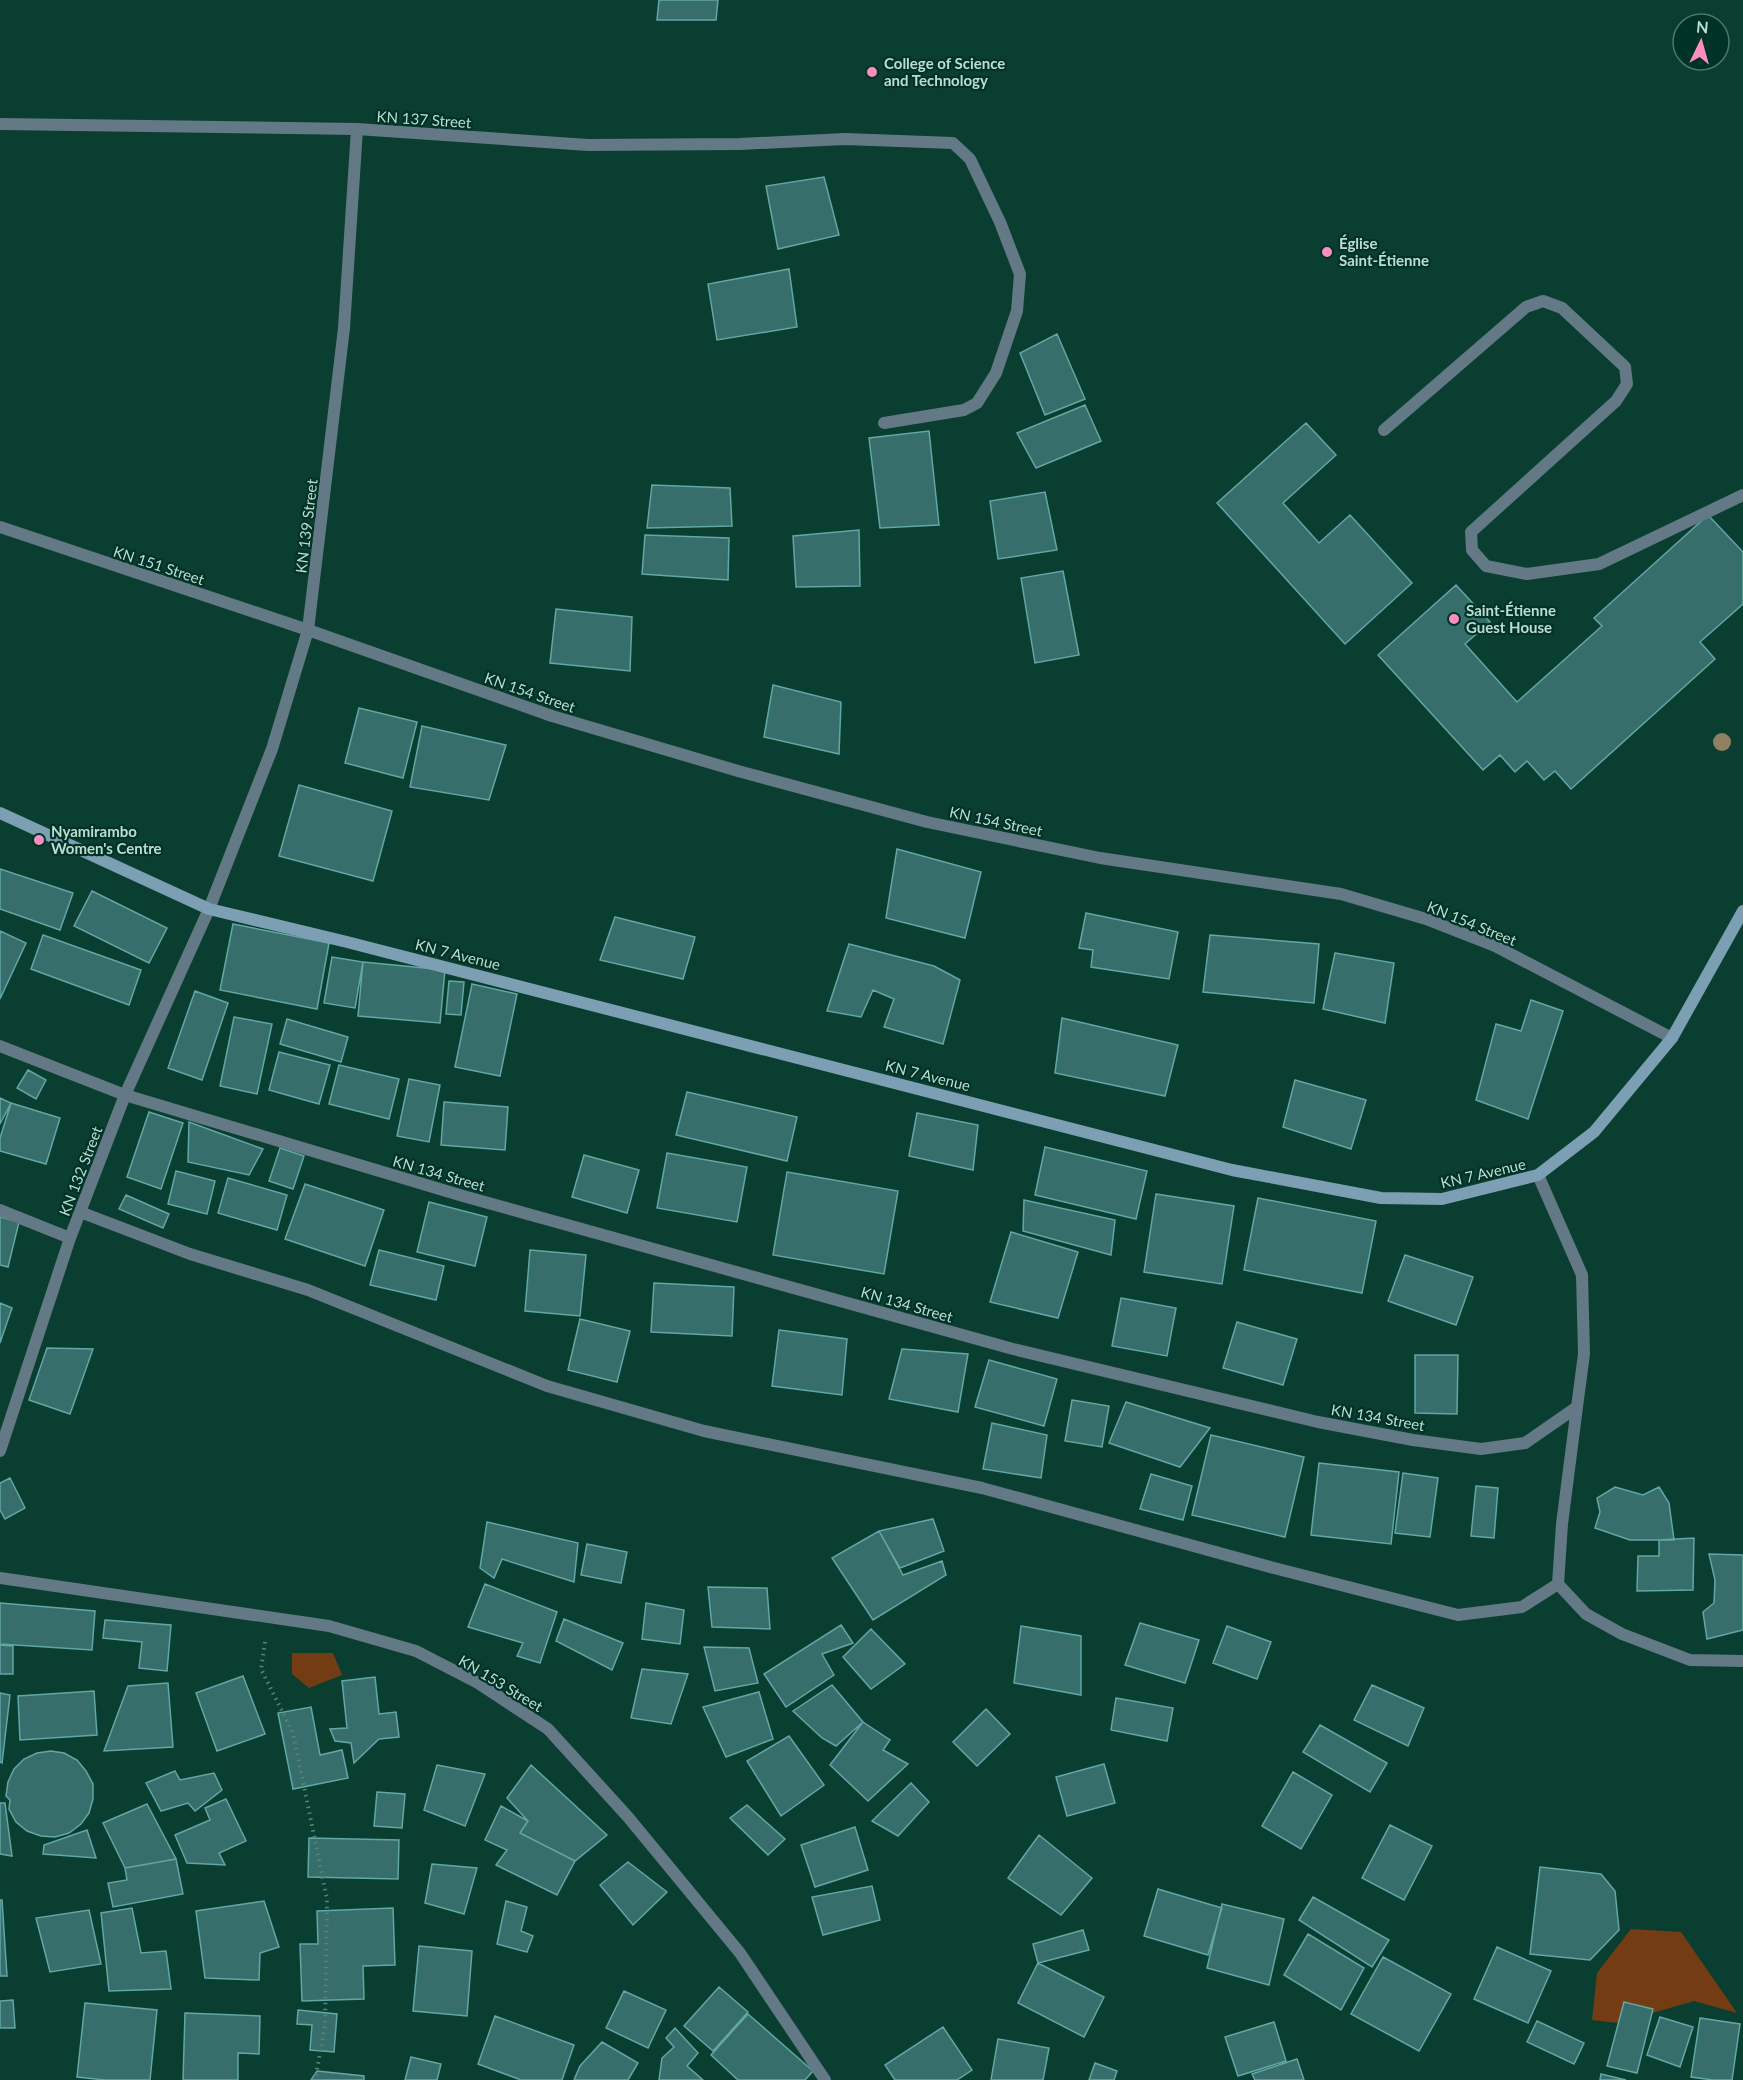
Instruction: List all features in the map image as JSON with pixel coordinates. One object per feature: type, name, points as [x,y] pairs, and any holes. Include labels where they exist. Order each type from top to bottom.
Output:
[{"type":"street","name":"KN 137 Street","points":[[0,124],[357,129],[588,145],[740,144],[846,139],[953,143],[970,159],[1000,222],[1020,274],[1017,311],[996,374],[976,403],[964,410],[884,423]]},
{"type":"street","name":"KN 139 Street","points":[[209,909],[272,749],[308,630],[344,327],[357,129]]},
{"type":"street","points":[[1384,430],[1526,307],[1543,301],[1562,308],[1625,367],[1627,384],[1616,401],[1471,532],[1472,550],[1486,566],[1527,574],[1599,564],[1743,495]]},
{"type":"street","name":"KN 151 Street","points":[[0,527],[308,630]]},
{"type":"street","name":"KN 154 Street","points":[[308,630],[552,716],[738,771],[927,822],[1100,858],[1341,894],[1426,919],[1495,946],[1672,1038]]},
{"type":"street","name":"KN 7 Avenue","points":[[0,813],[209,909],[347,942],[1232,1170],[1381,1198],[1442,1199],[1538,1175],[1594,1132],[1672,1038],[1743,910]]},
{"type":"street","name":"KN 132 Street","points":[[0,1451],[70,1238],[125,1095],[209,909]]},
{"type":"street","name":"KN 134 Street","points":[[0,1047],[125,1095],[463,1196],[1013,1349],[1318,1422],[1413,1440],[1481,1449],[1526,1443],[1577,1407]]},
{"type":"street","points":[[1538,1175],[1582,1275],[1584,1354],[1562,1524],[1558,1584],[1586,1614],[1622,1634],[1690,1660],[1743,1661]]},
{"type":"street","points":[[0,1210],[70,1238]]},
{"type":"street","points":[[80,1212],[190,1254],[308,1290],[547,1386],[704,1431],[982,1488],[1274,1568],[1458,1615],[1522,1606],[1558,1584]]},
{"type":"street","name":"KN 153 Street","points":[[0,1578],[329,1626],[416,1651],[478,1683],[548,1729],[628,1817],[740,1953],[825,2080]]},
{"type":"path","points":[[269,1618],[261,1668],[293,1732],[327,1899],[325,2026],[315,2080]]},
{"type":"shaded area","points":[[292,1653],[333,1653],[342,1675],[309,1688],[292,1674]]},
{"type":"shaded area","points":[[1631,1929],[1681,1932],[1737,2013],[1694,2001],[1618,2023],[1592,2020],[1597,1973]]},
{"type":"building","points":[[659,0],[718,0],[716,20],[657,20]]},
{"type":"building","points":[[824,177],[839,235],[778,249],[766,186]]},
{"type":"building","points":[[789,269],[797,327],[717,340],[708,284]]},
{"type":"building","points":[[1057,334],[1085,399],[1045,415],[1020,353]]},
{"type":"building","points":[[1085,405],[1101,441],[1036,468],[1017,433]]},
{"type":"building","points":[[1306,423],[1336,455],[1283,503],[1319,543],[1350,515],[1412,583],[1345,644],[1217,503]]},
{"type":"building","points":[[929,431],[939,525],[880,528],[869,438]]},
{"type":"building","points":[[652,485],[730,488],[732,526],[647,528]]},
{"type":"building","points":[[1045,492],[1057,550],[998,559],[990,501]]},
{"type":"building","points":[[1708,515],[1743,552],[1743,604],[1700,642],[1715,659],[1571,789],[1555,771],[1544,780],[1527,761],[1515,772],[1500,755],[1483,770],[1378,655],[1456,585],[1490,622],[1465,644],[1517,702],[1602,626],[1594,618]]},
{"type":"building","points":[[859,530],[860,586],[796,587],[793,536]]},
{"type":"building","points":[[645,535],[729,538],[728,580],[642,574]]},
{"type":"building","points":[[1063,571],[1079,655],[1035,663],[1021,578]]},
{"type":"building","points":[[556,609],[632,617],[630,671],[550,663]]},
{"type":"building","points":[[773,685],[841,702],[839,754],[764,737]]},
{"type":"building","points":[[359,708],[417,722],[403,778],[345,763]]},
{"type":"building","points":[[422,726],[506,745],[489,800],[410,787]]},
{"type":"building","points":[[299,785],[392,811],[373,881],[279,856]]},
{"type":"building","points":[[897,849],[981,872],[965,938],[886,918]]},
{"type":"building","points":[[0,869],[73,893],[60,930],[0,909]]},
{"type":"building","points":[[92,891],[167,928],[149,963],[74,926]]},
{"type":"building","points":[[1086,913],[1178,932],[1169,979],[1091,967],[1093,950],[1079,948]]},
{"type":"building","points":[[615,917],[695,937],[683,979],[600,960]]},
{"type":"building","points":[[233,924],[329,943],[317,1009],[220,990]]},
{"type":"building","points":[[0,931],[26,943],[0,999]]},
{"type":"building","points":[[43,935],[141,970],[129,1005],[31,969]]},
{"type":"building","points":[[1210,935],[1319,944],[1314,1003],[1203,992]]},
{"type":"building","points":[[849,944],[934,966],[960,980],[943,1044],[884,1027],[894,999],[873,990],[861,1017],[827,1011]]},
{"type":"building","points":[[1335,953],[1394,963],[1385,1023],[1323,1009]]},
{"type":"building","points":[[332,957],[363,962],[355,1008],[324,1003]]},
{"type":"building","points":[[363,962],[445,970],[440,1023],[358,1016]]},
{"type":"building","points":[[449,981],[464,982],[461,1015],[446,1014]]},
{"type":"building","points":[[472,984],[517,994],[500,1076],[455,1067]]},
{"type":"building","points":[[195,991],[228,1003],[202,1080],[168,1068]]},
{"type":"building","points":[[1531,1000],[1563,1011],[1528,1119],[1476,1100],[1496,1024],[1521,1031]]},
{"type":"building","points":[[234,1017],[272,1024],[257,1094],[220,1086]]},
{"type":"building","points":[[1062,1018],[1178,1045],[1165,1096],[1055,1073]]},
{"type":"building","points":[[287,1019],[348,1037],[341,1062],[280,1044]]},
{"type":"building","points":[[279,1052],[330,1065],[319,1104],[269,1090]]},
{"type":"building","points":[[339,1065],[399,1079],[389,1119],[329,1104]]},
{"type":"building","points":[[28,1070],[46,1080],[36,1099],[17,1088]]},
{"type":"building","points":[[409,1079],[440,1085],[429,1142],[397,1136]]},
{"type":"building","points":[[1295,1080],[1366,1100],[1351,1149],[1283,1127]]},
{"type":"building","points":[[687,1092],[797,1117],[787,1161],[676,1135]]},
{"type":"building","points":[[0,1098],[11,1103],[0,1124]]},
{"type":"building","points":[[444,1102],[508,1107],[505,1150],[441,1145]]},
{"type":"building","points":[[11,1103],[60,1118],[46,1164],[0,1151],[0,1138]]},
{"type":"building","points":[[149,1112],[183,1123],[161,1189],[127,1177]]},
{"type":"building","points":[[917,1113],[978,1125],[973,1170],[909,1156]]},
{"type":"building","points":[[189,1122],[263,1149],[249,1175],[188,1162]]},
{"type":"building","points":[[1045,1147],[1147,1171],[1136,1219],[1035,1195]]},
{"type":"building","points":[[280,1148],[304,1156],[293,1189],[269,1181]]},
{"type":"building","points":[[667,1153],[747,1167],[737,1222],[657,1208]]},
{"type":"building","points":[[584,1155],[639,1170],[627,1213],[572,1197]]},
{"type":"building","points":[[176,1171],[215,1181],[207,1214],[168,1204]]},
{"type":"building","points":[[787,1172],[898,1191],[884,1274],[773,1255]]},
{"type":"building","points":[[228,1178],[287,1195],[277,1230],[218,1213]]},
{"type":"building","points":[[305,1184],[384,1210],[365,1266],[285,1239]]},
{"type":"building","points":[[1156,1194],[1234,1206],[1222,1284],[1144,1272]]},
{"type":"building","points":[[126,1195],[169,1214],[163,1228],[119,1209]]},
{"type":"building","points":[[1258,1198],[1376,1221],[1362,1293],[1244,1270]]},
{"type":"building","points":[[1024,1200],[1115,1220],[1111,1255],[1023,1231]]},
{"type":"building","points":[[429,1202],[487,1217],[475,1266],[417,1252]]},
{"type":"building","points":[[0,1217],[19,1222],[8,1267],[0,1265]]},
{"type":"building","points":[[1011,1232],[1078,1252],[1058,1318],[990,1302]]},
{"type":"building","points":[[379,1250],[444,1266],[436,1300],[370,1285]]},
{"type":"building","points":[[530,1250],[586,1255],[580,1316],[525,1311]]},
{"type":"building","points":[[1405,1255],[1473,1277],[1456,1325],[1388,1301]]},
{"type":"building","points":[[654,1283],[734,1287],[732,1336],[651,1332]]},
{"type":"building","points":[[1121,1298],[1176,1308],[1167,1356],[1112,1346]]},
{"type":"building","points":[[0,1303],[12,1308],[0,1343]]},
{"type":"building","points":[[580,1319],[630,1331],[617,1382],[568,1370]]},
{"type":"building","points":[[1237,1322],[1297,1339],[1283,1385],[1223,1368]]},
{"type":"building","points":[[779,1330],[847,1339],[842,1395],[772,1386]]},
{"type":"building","points":[[47,1348],[93,1349],[70,1414],[29,1400]]},
{"type":"building","points":[[902,1349],[968,1354],[958,1412],[889,1399]]},
{"type":"building","points":[[1415,1355],[1458,1355],[1457,1414],[1415,1413]]},
{"type":"building","points":[[989,1360],[1057,1379],[1044,1426],[975,1407]]},
{"type":"building","points":[[1072,1400],[1109,1406],[1102,1447],[1065,1441]]},
{"type":"building","points":[[1126,1402],[1210,1428],[1180,1467],[1109,1443]]},
{"type":"building","points":[[992,1423],[1047,1435],[1041,1478],[983,1469]]},
{"type":"building","points":[[1211,1435],[1304,1457],[1285,1537],[1192,1515]]},
{"type":"building","points":[[1319,1463],[1399,1472],[1391,1544],[1311,1535]]},
{"type":"building","points":[[1403,1473],[1438,1478],[1430,1537],[1395,1533]]},
{"type":"building","points":[[1151,1474],[1192,1486],[1183,1520],[1140,1509]]},
{"type":"building","points":[[10,1478],[25,1508],[5,1519],[0,1510],[0,1483]]},
{"type":"building","points":[[1476,1486],[1498,1488],[1494,1538],[1471,1536]]},
{"type":"building","points":[[1615,1487],[1643,1495],[1659,1487],[1669,1503],[1674,1540],[1630,1540],[1595,1528],[1600,1512],[1597,1498]]},
{"type":"building","points":[[933,1519],[944,1551],[900,1568],[879,1531]]},
{"type":"building","points":[[487,1522],[578,1543],[574,1582],[502,1559],[494,1578],[480,1568]]},
{"type":"building","points":[[879,1531],[903,1575],[942,1561],[946,1575],[873,1620],[832,1558]]},
{"type":"building","points":[[1694,1538],[1693,1590],[1637,1591],[1638,1556],[1659,1556],[1659,1540]]},
{"type":"building","points":[[587,1544],[627,1552],[621,1583],[581,1575]]},
{"type":"building","points":[[1709,1554],[1743,1555],[1743,1630],[1707,1639],[1703,1612],[1714,1603],[1715,1580]]},
{"type":"building","points":[[485,1584],[557,1612],[540,1663],[517,1656],[523,1643],[468,1627]]},
{"type":"building","points":[[708,1587],[767,1588],[770,1629],[712,1627]]},
{"type":"building","points":[[0,1603],[95,1611],[92,1650],[0,1644]]},
{"type":"building","points":[[646,1603],[684,1610],[680,1644],[642,1639]]},
{"type":"building","points":[[564,1619],[623,1643],[612,1670],[556,1641]]},
{"type":"building","points":[[105,1620],[171,1625],[167,1671],[139,1668],[142,1642],[103,1638]]},
{"type":"building","points":[[1140,1623],[1199,1640],[1185,1683],[1125,1665]]},
{"type":"building","points":[[841,1625],[853,1643],[822,1654],[834,1675],[786,1707],[764,1674]]},
{"type":"building","points":[[1021,1626],[1081,1636],[1081,1695],[1014,1683]]},
{"type":"building","points":[[1227,1626],[1271,1642],[1257,1679],[1213,1663]]},
{"type":"building","points":[[871,1629],[905,1664],[871,1689],[843,1657]]},
{"type":"building","points":[[0,1645],[13,1646],[13,1674],[0,1674]]},
{"type":"building","points":[[704,1647],[749,1648],[758,1683],[715,1691]]},
{"type":"building","points":[[642,1669],[688,1674],[671,1724],[631,1718]]},
{"type":"building","points":[[243,1676],[265,1734],[217,1751],[196,1693]]},
{"type":"building","points":[[375,1677],[379,1714],[396,1712],[399,1737],[379,1739],[354,1763],[351,1743],[335,1741],[330,1729],[347,1728],[342,1681]]},
{"type":"building","points":[[168,1683],[173,1747],[104,1751],[128,1686]]},
{"type":"building","points":[[832,1685],[863,1722],[836,1746],[822,1738],[793,1711]]},
{"type":"building","points":[[1372,1685],[1424,1708],[1408,1746],[1354,1720]]},
{"type":"building","points":[[94,1691],[97,1735],[20,1740],[18,1696]]},
{"type":"building","points":[[759,1692],[773,1739],[726,1757],[703,1707]]},
{"type":"building","points":[[0,1693],[10,1695],[2,1763],[0,1762]]},
{"type":"building","points":[[1116,1698],[1173,1708],[1167,1741],[1111,1730]]},
{"type":"building","points":[[311,1707],[320,1755],[342,1750],[348,1778],[293,1789],[278,1713]]},
{"type":"building","points":[[986,1709],[1010,1734],[977,1766],[953,1742]]},
{"type":"building","points":[[863,1722],[890,1740],[883,1750],[908,1764],[868,1801],[830,1765]]},
{"type":"building","points":[[1320,1725],[1387,1763],[1370,1792],[1303,1752]]},
{"type":"building","points":[[789,1736],[824,1785],[781,1816],[747,1761]]},
{"type":"building","points":[[51,1751],[64,1753],[77,1760],[93,1784],[93,1799],[89,1813],[81,1824],[69,1833],[55,1837],[41,1836],[27,1831],[16,1822],[9,1809],[10,1800],[6,1796],[8,1782],[14,1769],[24,1759],[37,1753]]},
{"type":"building","points":[[1104,1764],[1115,1803],[1067,1816],[1056,1777]]},
{"type":"building","points":[[437,1765],[485,1774],[465,1826],[424,1810]]},
{"type":"building","points":[[531,1765],[607,1835],[575,1861],[520,1833],[528,1821],[507,1798]]},
{"type":"building","points":[[175,1771],[180,1780],[214,1773],[222,1790],[195,1811],[188,1803],[161,1811],[146,1783]]},
{"type":"building","points":[[1293,1772],[1332,1795],[1301,1849],[1262,1826]]},
{"type":"building","points":[[911,1783],[929,1802],[898,1836],[872,1821]]},
{"type":"building","points":[[377,1792],[405,1794],[402,1828],[374,1826]]},
{"type":"building","points":[[226,1799],[246,1841],[219,1853],[225,1865],[187,1863],[175,1835],[210,1820],[205,1808]]},
{"type":"building","points":[[0,1803],[5,1803],[12,1856],[0,1854]]},
{"type":"building","points":[[147,1804],[176,1859],[125,1868],[103,1823]]},
{"type":"building","points":[[747,1805],[785,1839],[768,1855],[730,1818]]},
{"type":"building","points":[[501,1806],[528,1821],[520,1833],[575,1861],[557,1895],[496,1865],[507,1850],[485,1840]]},
{"type":"building","points":[[1390,1825],[1432,1846],[1404,1900],[1362,1878]]},
{"type":"building","points":[[855,1827],[868,1870],[815,1887],[801,1845]]},
{"type":"building","points":[[87,1830],[96,1858],[43,1854],[44,1845]]},
{"type":"building","points":[[1039,1835],[1092,1878],[1061,1915],[1008,1878]]},
{"type":"building","points":[[309,1838],[399,1840],[398,1879],[308,1877]]},
{"type":"building","points":[[176,1859],[183,1894],[113,1907],[108,1883],[127,1880],[125,1868]]},
{"type":"building","points":[[628,1862],[667,1892],[633,1925],[600,1885]]},
{"type":"building","points":[[432,1864],[477,1868],[464,1914],[425,1903]]},
{"type":"building","points":[[1540,1867],[1601,1874],[1615,1891],[1619,1930],[1590,1960],[1530,1954]]},
{"type":"building","points":[[872,1886],[880,1920],[823,1935],[812,1897]]},
{"type":"building","points":[[1158,1889],[1222,1908],[1208,1955],[1144,1936]]},
{"type":"building","points":[[1313,1897],[1389,1940],[1372,1967],[1299,1920]]},
{"type":"building","points":[[0,1900],[2,1900],[7,1976],[0,1976]]},
{"type":"building","points":[[264,1901],[279,1947],[260,1953],[259,1980],[205,1978],[196,1911]]},
{"type":"building","points":[[506,1901],[527,1907],[521,1931],[533,1936],[527,1952],[497,1944]]},
{"type":"building","points":[[1222,1904],[1284,1919],[1269,1985],[1207,1968]]},
{"type":"building","points":[[132,1908],[141,1953],[166,1951],[171,1989],[109,1991],[101,1913]]},
{"type":"building","points":[[393,1908],[395,1965],[363,1966],[364,1999],[302,2001],[300,1944],[318,1944],[317,1911]]},
{"type":"building","points":[[89,1910],[101,1964],[50,1972],[36,1918]]},
{"type":"building","points":[[1083,1930],[1089,1950],[1038,1963],[1033,1944]]},
{"type":"building","points":[[1308,1934],[1364,1968],[1341,2010],[1284,1975]]},
{"type":"building","points":[[419,1946],[472,1951],[467,2016],[413,2011]]},
{"type":"building","points":[[1497,1947],[1551,1971],[1528,2023],[1474,1999]]},
{"type":"building","points":[[1383,1957],[1451,1994],[1419,2051],[1351,2014]]},
{"type":"building","points":[[1038,1963],[1104,1997],[1084,2037],[1018,2003]]},
{"type":"building","points":[[719,1987],[748,2012],[713,2051],[684,2026]]},
{"type":"building","points":[[624,1991],[666,2010],[648,2048],[606,2028]]},
{"type":"building","points":[[13,2000],[15,2028],[0,2028],[0,2001]]},
{"type":"building","points":[[1624,2002],[1653,2009],[1637,2073],[1607,2066]]},
{"type":"building","points":[[85,2003],[157,2010],[150,2080],[105,2080],[77,2077]]},
{"type":"building","points":[[298,2010],[337,2014],[334,2052],[310,2050],[312,2025],[297,2024]]},
{"type":"building","points":[[185,2013],[260,2016],[259,2054],[238,2053],[238,2080],[183,2080]]},
{"type":"building","points":[[748,2014],[813,2071],[805,2080],[738,2080],[711,2055]]},
{"type":"building","points":[[495,2016],[574,2045],[562,2080],[521,2080],[478,2064]]},
{"type":"building","points":[[1660,2017],[1693,2027],[1680,2067],[1647,2055]]},
{"type":"building","points":[[1700,2018],[1740,2024],[1732,2080],[1691,2077]]},
{"type":"building","points":[[1537,2021],[1584,2043],[1574,2064],[1527,2042]]},
{"type":"building","points":[[1274,2022],[1286,2061],[1238,2076],[1225,2037]]},
{"type":"building","points":[[943,2027],[972,2070],[957,2080],[895,2080],[885,2065]]},
{"type":"building","points":[[675,2028],[698,2053],[687,2066],[703,2080],[659,2080],[662,2058],[674,2047],[666,2038]]},
{"type":"building","points":[[998,2039],[1049,2048],[1043,2080],[991,2080]]},
{"type":"building","points":[[602,2042],[638,2063],[628,2080],[574,2080],[580,2066]]},
{"type":"building","points":[[411,2057],[441,2064],[437,2080],[405,2080]]},
{"type":"building","points":[[1297,2059],[1304,2080],[1255,2080],[1252,2074]]},
{"type":"building","points":[[1095,2063],[1117,2071],[1114,2080],[1089,2080]]},
{"type":"building","points":[[317,2071],[364,2076],[364,2080],[311,2080]]},
{"type":"building","points":[[1601,2074],[1626,2080],[1600,2080]]},
{"type":"place","name":"College of Science and Technology","points":[[872,72]]},
{"type":"place","name":"Église Saint-Étienne","points":[[1327,252]]},
{"type":"place","name":"Saint-Étienne Guest House","points":[[1454,619]]},
{"type":"place","name":"Nyamirambo Women's Centre","points":[[39,840]]}]
